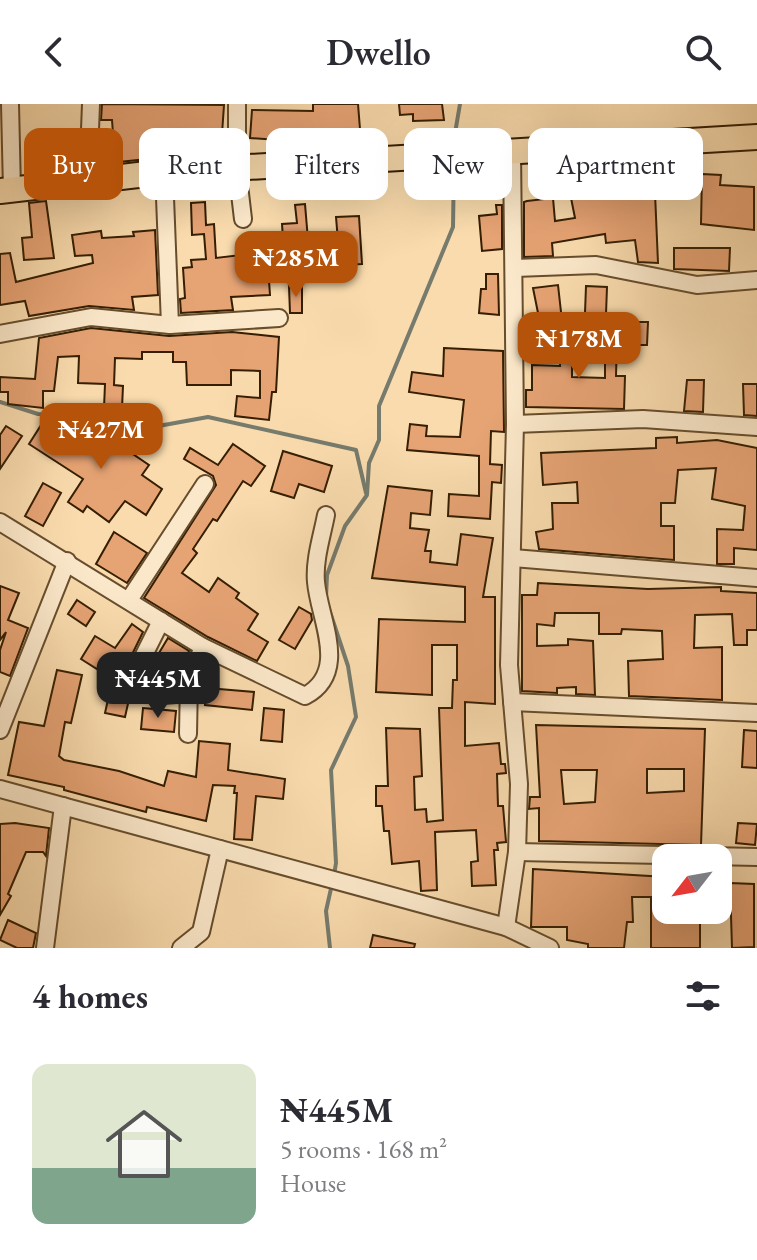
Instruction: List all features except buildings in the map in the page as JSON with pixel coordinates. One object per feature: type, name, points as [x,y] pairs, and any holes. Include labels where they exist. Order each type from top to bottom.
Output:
[{"type":"highway","points":[[512,151],[757,137]]},
{"type":"highway","points":[[250,167],[404,159]]},
{"type":"street","points":[[6,190],[10,104]]},
{"type":"street","points":[[90,128],[91,104]]},
{"type":"street","points":[[237,104],[237,128]]},
{"type":"street","points":[[506,927],[517,852],[519,784],[509,665],[515,424],[512,151]]},
{"type":"street","points":[[165,200],[170,325]]},
{"type":"street","points":[[241,200],[243,219]]},
{"type":"street","points":[[515,268],[596,265],[697,285],[757,280]]},
{"type":"street","points":[[0,334],[91,317],[170,325],[279,318]]},
{"type":"street","points":[[515,424],[643,419],[757,427]]},
{"type":"street","points":[[129,600],[205,484]]},
{"type":"street","points":[[0,522],[203,647],[305,696],[312,692],[326,673],[330,654],[316,582],[326,515]]},
{"type":"street","points":[[513,558],[757,578]]},
{"type":"street","points":[[0,730],[67,561]]},
{"type":"street","points":[[161,621],[136,671],[164,695],[188,693]]},
{"type":"street","points":[[188,734],[189,680],[203,647]]},
{"type":"street","points":[[512,702],[757,713]]},
{"type":"street","points":[[0,789],[506,927],[550,948]]},
{"type":"street","points":[[45,948],[63,806]]},
{"type":"street","points":[[181,948],[203,928],[220,849]]},
{"type":"street","points":[[517,852],[757,857]]},
{"type":"waterway","points":[[456,128],[460,104]]},
{"type":"waterway","points":[[326,597],[327,575],[345,526],[367,495],[369,463],[379,440],[379,406],[453,227],[453,200]]},
{"type":"waterway","points":[[0,402],[38,414],[72,416],[99,411],[153,427],[208,417],[356,450],[366,493]]},
{"type":"waterway","points":[[328,606],[348,666],[356,717],[331,770],[334,875]]},
{"type":"waterway","points":[[330,948],[326,911],[332,884]]}]
